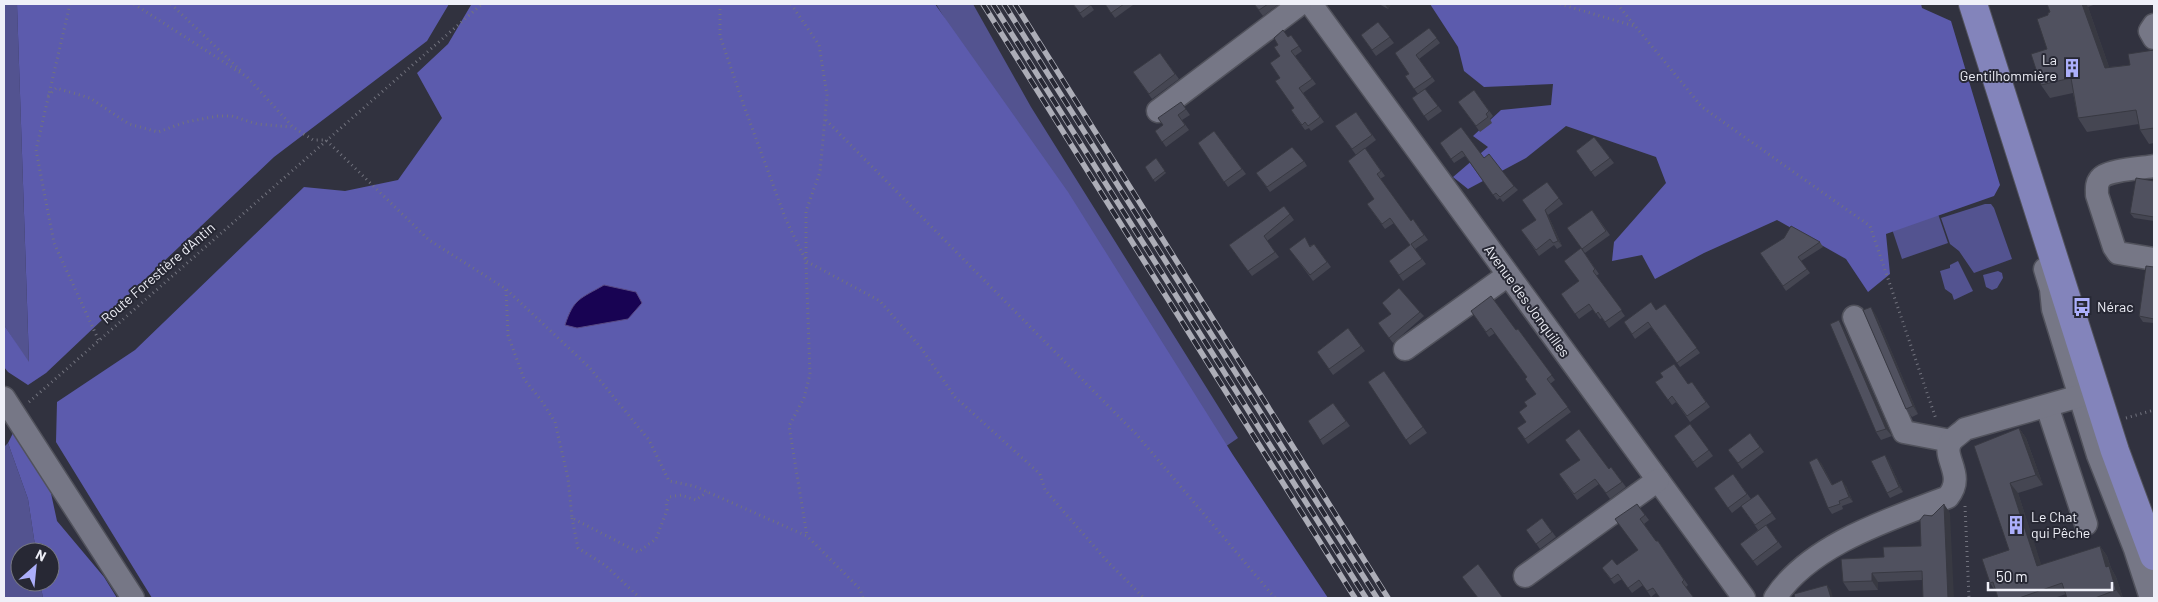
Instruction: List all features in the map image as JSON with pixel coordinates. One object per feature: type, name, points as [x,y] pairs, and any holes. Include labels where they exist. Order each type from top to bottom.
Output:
[{"type":"main road","points":[[1972,4],[1984,39],[2088,394],[2106,423],[2154,556]]},
{"type":"street","points":[[1158,111],[1300,4]]},
{"type":"street","name":"Avenue des Jonquilles","points":[[1321,8],[1508,275],[1744,598]]},
{"type":"street","points":[[2154,25],[2150,31],[2154,38]]},
{"type":"street","points":[[2154,166],[2108,174],[2100,178],[2096,195],[2114,247],[2118,253],[2154,259]]},
{"type":"street","points":[[1405,349],[1508,275]]},
{"type":"street","points":[[1854,317],[1904,432],[1947,440],[1965,429],[2088,394],[2098,455],[2135,549],[2151,598]]},
{"type":"street","points":[[9,406],[109,559],[132,598]]},
{"type":"street","points":[[2047,406],[2086,524]]},
{"type":"street","points":[[1775,598],[1783,585],[1809,563],[1846,540],[1948,497],[1955,488],[1955,474],[1948,452],[1947,440]]},
{"type":"street","points":[[1525,576],[1658,480]]},
{"type":"path","points":[[69,4],[36,150],[54,243],[99,341]]},
{"type":"path","points":[[134,4],[247,77]]},
{"type":"path","points":[[171,4],[247,77],[293,127],[313,140],[326,140],[429,240],[506,289],[589,368],[649,440],[669,481],[694,486],[807,536],[860,589],[863,598]]},
{"type":"path","name":"Route Forestière d'Antin","points":[[9,406],[41,393],[482,4]]},
{"type":"path","points":[[720,4],[720,36],[786,220],[806,260],[880,301],[921,348],[955,397],[1040,474],[1045,490],[1106,560],[1144,598]]},
{"type":"path","points":[[791,4],[819,45],[827,95],[820,172],[806,211],[810,374],[804,398],[789,426],[807,536]]},
{"type":"path","points":[[1560,4],[1635,26]]},
{"type":"path","points":[[1617,4],[1702,107],[1870,226],[1947,440]]},
{"type":"path","points":[[48,97],[56,88],[72,92],[90,98],[129,124],[158,132],[186,122],[218,116],[232,116],[257,124],[293,127]]},
{"type":"path","points":[[825,119],[1137,435],[1275,598]]},
{"type":"path","points":[[506,289],[508,335],[524,379],[542,400],[555,422],[568,478],[572,518],[578,548],[605,565],[640,598]]},
{"type":"path","points":[[2106,423],[2154,410]]},
{"type":"path","points":[[1955,488],[1965,503],[1969,598]]},
{"type":"path","points":[[572,518],[638,552],[656,539],[667,510],[666,503],[669,497],[681,495],[696,500],[707,492]]},
{"type":"shaded area","points":[[4,4],[17,4],[29,364],[4,325]]},
{"type":"shaded area","points":[[17,4],[449,4],[427,41],[274,157],[46,373],[28,385],[8,372],[4,367],[4,325],[29,362]]},
{"type":"shaded area","points":[[469,4],[935,4],[1068,192],[1233,455],[1328,598],[152,598],[56,442],[57,402],[135,350],[304,187],[345,191],[398,180],[442,118],[417,73],[448,44],[471,5]]},
{"type":"shaded area","points":[[936,4],[973,4],[1031,107],[1238,438],[1209,458]]},
{"type":"shaded area","points":[[1430,4],[1921,4],[1922,8],[1951,21],[2000,185],[1994,196],[1886,234],[1890,274],[1868,292],[1846,259],[1777,220],[1704,253],[1655,279],[1642,255],[1612,261],[1614,242],[1666,183],[1656,157],[1566,126],[1526,158],[1468,189],[1453,177],[1488,147],[1473,136],[1501,110],[1551,105],[1553,84],[1484,87],[1464,71],[1458,47]]},
{"type":"shaded area","points":[[1985,204],[1991,204],[1994,208],[2012,259],[1974,273],[1959,251],[1950,244],[1941,218]]},
{"type":"shaded area","points":[[1938,214],[1948,243],[1902,259],[1892,229]]},
{"type":"shaded area","points":[[1958,261],[1973,291],[1954,300],[1952,294],[1945,289],[1940,271],[1950,268],[1950,265]]},
{"type":"shaded area","points":[[1998,271],[2002,273],[2003,278],[1997,288],[1992,290],[1986,287],[1983,275]]},
{"type":"shaded area","points":[[604,285],[636,292],[642,303],[628,319],[577,328],[565,325],[575,304]]},
{"type":"shaded area","points":[[14,431],[49,484],[57,521],[104,577],[117,598],[43,598],[42,592],[60,592],[60,542],[34,542],[28,499],[8,443]]},
{"type":"shaded area","points":[[8,443],[28,499],[34,542],[10,542],[10,592],[42,592],[43,598],[4,598],[4,447]]},
{"type":"building","points":[[1073,4],[1090,4],[1091,5],[1080,13]]},
{"type":"building","points":[[1105,4],[1124,4],[1111,13]]},
{"type":"building","points":[[1254,4],[1268,4],[1259,10]]},
{"type":"building","name":"La Gentilhommière","points":[[2047,4],[2082,4],[2105,68],[2130,65],[2128,54],[2154,50],[2154,128],[2140,130],[2136,110],[2078,118],[2071,78],[2041,85],[2031,54],[2047,49],[2037,19],[2048,15],[2050,12]]},
{"type":"building","points":[[1378,22],[1390,37],[1372,50],[1361,35]]},
{"type":"building","points":[[1429,28],[1437,38],[1416,55],[1432,77],[1414,89],[1405,76],[1409,74],[1395,53]]},
{"type":"building","points":[[1283,30],[1288,37],[1291,35],[1299,46],[1291,51],[1312,79],[1299,88],[1320,117],[1308,126],[1305,122],[1302,125],[1291,110],[1294,108],[1275,81],[1280,78],[1270,63],[1280,56],[1274,47],[1278,45],[1274,38]]},
{"type":"building","points":[[1160,53],[1175,74],[1149,94],[1133,72]]},
{"type":"building","points":[[1425,89],[1438,106],[1424,116],[1412,98]]},
{"type":"building","points":[[1474,90],[1489,111],[1486,114],[1488,117],[1476,126],[1458,102]]},
{"type":"building","points":[[1181,102],[1186,109],[1178,115],[1185,125],[1162,142],[1155,131],[1163,125],[1158,118]]},
{"type":"building","points":[[1356,112],[1372,135],[1352,149],[1335,126]]},
{"type":"building","points":[[1461,127],[1484,158],[1489,154],[1514,186],[1500,197],[1496,193],[1493,195],[1462,151],[1451,159],[1440,143]]},
{"type":"building","points":[[1214,131],[1242,169],[1224,182],[1198,143]]},
{"type":"building","points":[[1594,137],[1610,158],[1591,172],[1576,151]]},
{"type":"building","points":[[1292,147],[1304,161],[1267,187],[1256,173]]},
{"type":"building","points":[[1365,148],[1381,171],[1377,174],[1411,221],[1413,219],[1424,235],[1411,244],[1422,259],[1399,275],[1389,261],[1410,245],[1390,218],[1382,224],[1367,204],[1374,199],[1348,161]]},
{"type":"building","points":[[1156,158],[1165,171],[1153,180],[1145,167]]},
{"type":"building","points":[[2136,178],[2154,181],[2154,217],[2130,213]]},
{"type":"building","points":[[1547,182],[1559,198],[1545,210],[1558,241],[1553,243],[1550,239],[1536,250],[1521,230],[1536,220],[1522,200]]},
{"type":"building","points":[[1284,206],[1290,214],[1264,236],[1275,252],[1248,271],[1229,245]]},
{"type":"building","points":[[1592,210],[1606,231],[1582,249],[1567,228]]},
{"type":"building","points":[[1791,226],[1820,242],[1798,257],[1807,269],[1783,286],[1760,253],[1784,238]]},
{"type":"building","points":[[1305,237],[1310,247],[1314,244],[1327,262],[1310,275],[1289,249]]},
{"type":"building","points":[[1581,248],[1595,269],[1593,271],[1622,310],[1605,322],[1589,304],[1575,314],[1561,294],[1579,281],[1564,261]]},
{"type":"building","points":[[2146,266],[2154,267],[2154,319],[2139,316]]},
{"type":"building","points":[[1399,288],[1420,312],[1389,338],[1378,323],[1391,314],[1382,303]]},
{"type":"building","points":[[1491,296],[1552,375],[1547,379],[1568,407],[1525,439],[1517,428],[1526,422],[1519,412],[1527,406],[1524,402],[1536,394],[1525,379],[1527,377],[1491,328],[1486,332],[1471,311]]},
{"type":"building","points":[[1651,302],[1656,310],[1665,304],[1697,348],[1677,363],[1648,322],[1632,334],[1624,322]]},
{"type":"building","points":[[1871,307],[1913,406],[1906,409],[1863,310]]},
{"type":"building","points":[[1839,320],[1886,429],[1876,432],[1830,324]]},
{"type":"building","points":[[1348,328],[1361,346],[1329,369],[1317,352]]},
{"type":"building","points":[[1674,364],[1688,384],[1692,382],[1706,402],[1687,416],[1672,396],[1668,400],[1655,382],[1663,377],[1660,373]]},
{"type":"building","points":[[1384,371],[1423,427],[1406,440],[1368,382]]},
{"type":"building","points":[[1333,403],[1346,421],[1320,440],[1308,421]]},
{"type":"building","points":[[1690,424],[1709,450],[1693,462],[1674,436]]},
{"type":"building","name":"Le Chat qui Pêche","points":[[2019,428],[2036,475],[2010,483],[2037,566],[2100,546],[2106,567],[2109,566],[2116,590],[2095,598],[2067,598],[2062,583],[2019,598],[1998,598],[1993,582],[1990,583],[1982,559],[2009,550],[1974,446]]},
{"type":"building","points":[[1579,429],[1609,469],[1611,467],[1622,482],[1606,493],[1595,479],[1574,494],[1559,474],[1580,460],[1565,440]]},
{"type":"building","points":[[1750,433],[1760,447],[1738,463],[1728,450]]},
{"type":"building","points":[[1885,455],[1899,487],[1887,493],[1871,461]]},
{"type":"building","points":[[1817,458],[1832,485],[1842,480],[1849,497],[1839,501],[1840,504],[1828,508],[1809,462]]},
{"type":"building","points":[[1733,474],[1747,494],[1728,508],[1714,488]]},
{"type":"building","points":[[1758,494],[1772,513],[1755,525],[1741,506]]},
{"type":"building","points":[[1637,504],[1645,515],[1640,519],[1656,541],[1658,541],[1684,580],[1682,582],[1694,598],[1660,598],[1653,588],[1647,591],[1639,580],[1628,588],[1618,574],[1611,579],[1602,568],[1612,559],[1617,565],[1638,550],[1615,519]]},
{"type":"building","points":[[1944,504],[1948,598],[1923,598],[1922,571],[1872,573],[1872,581],[1843,582],[1841,559],[1884,557],[1883,547],[1921,546],[1920,520],[1924,515],[1932,516]]},
{"type":"building","points":[[1542,518],[1552,532],[1536,544],[1526,530]]},
{"type":"building","points":[[1766,525],[1778,542],[1753,561],[1740,544]]},
{"type":"building","points":[[1478,564],[1503,598],[1478,598],[1462,577]]},
{"type":"building","points":[[1827,585],[1831,598],[1795,598],[1794,594]]},
{"type":"railway","points":[[983,4],[1355,598]]},
{"type":"railway","points":[[993,4],[1366,598]]},
{"type":"railway","points":[[1004,4],[1377,598]]},
{"type":"railway","points":[[1015,4],[1388,598]]},
{"type":"place","name":"La Gentilhommière","points":[[2072,68]]},
{"type":"place","name":"Nérac","points":[[2082,307]]},
{"type":"place","name":"Le Chat qui Pêche","points":[[2016,525]]}]
